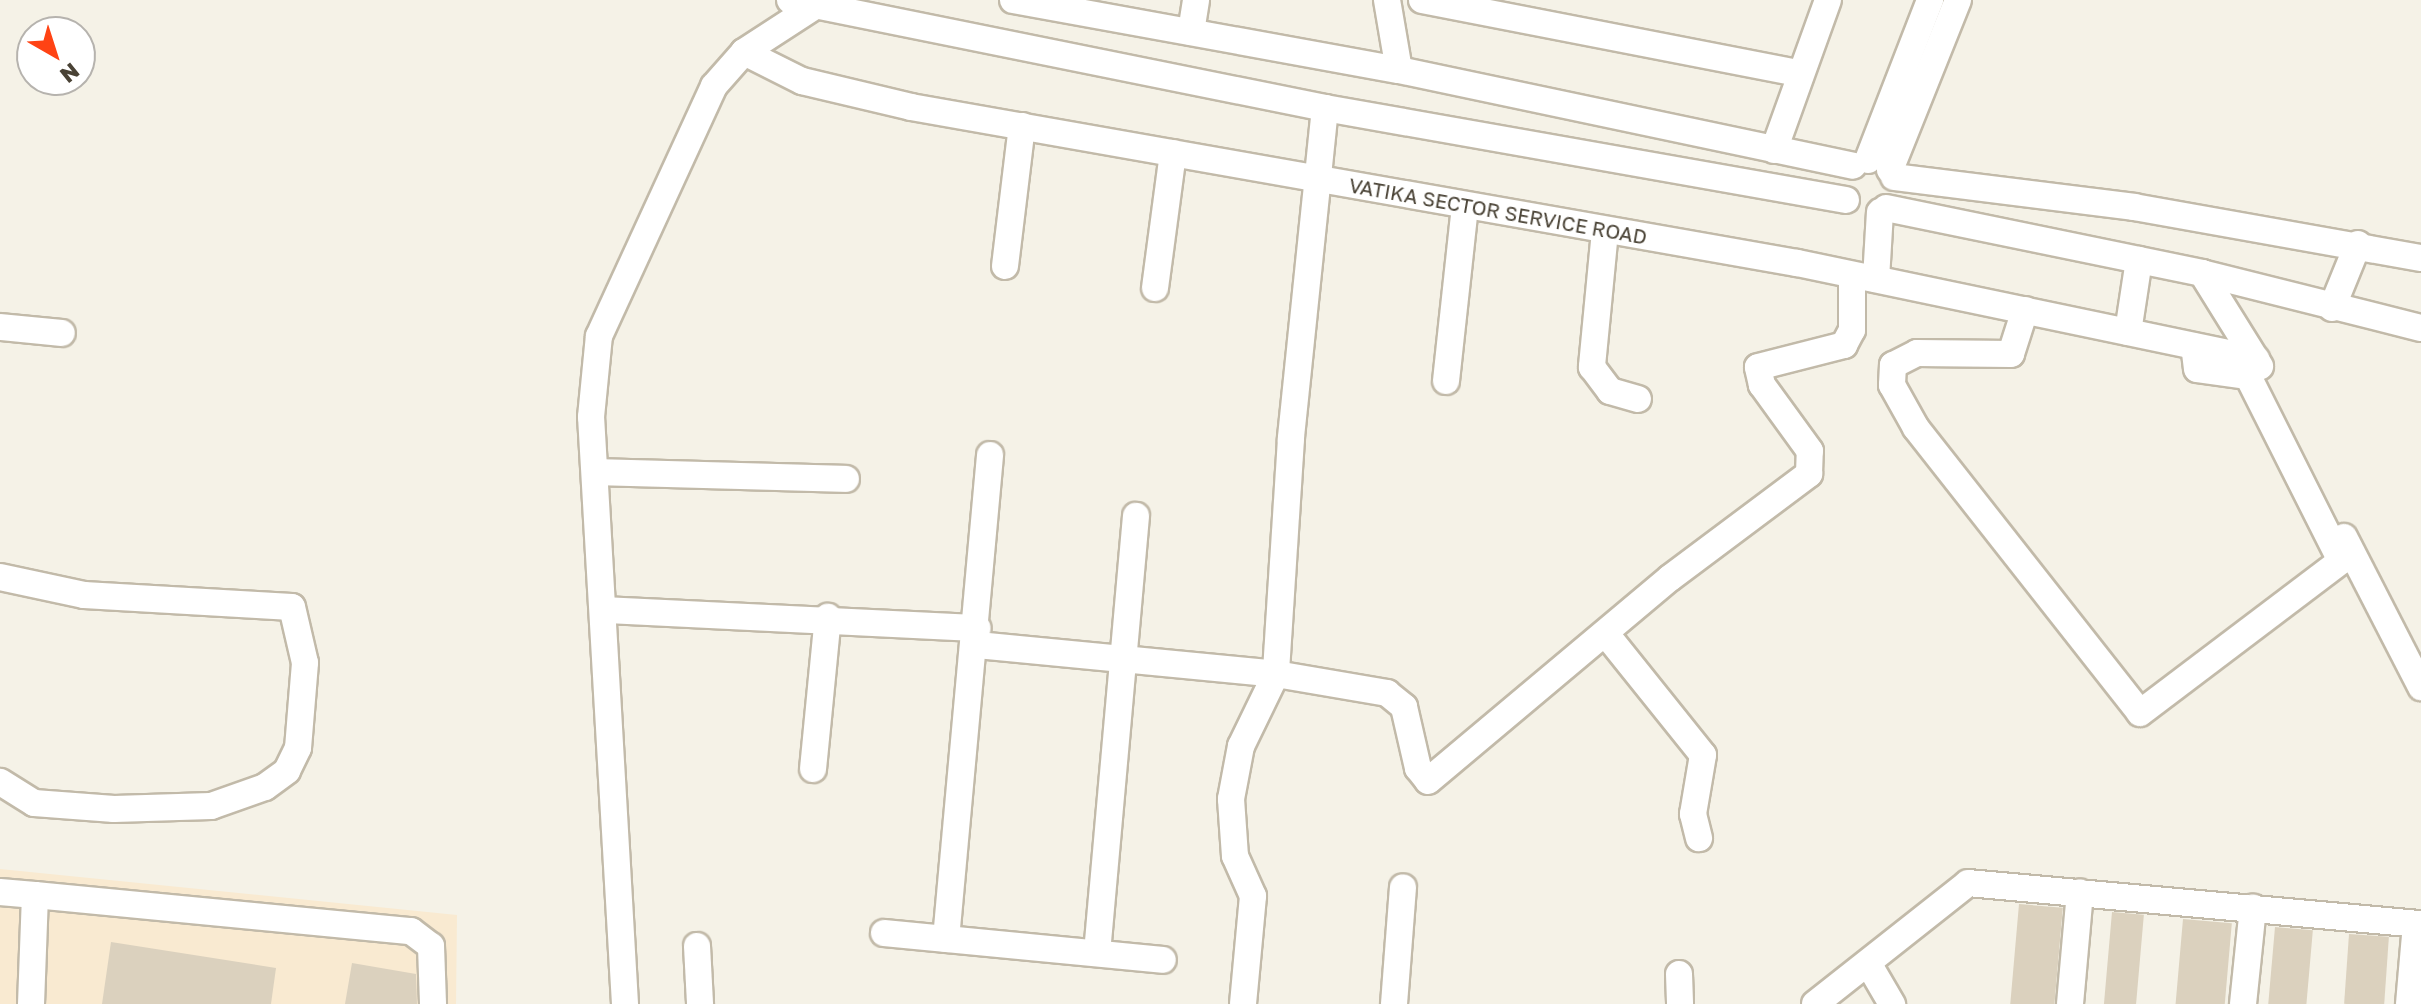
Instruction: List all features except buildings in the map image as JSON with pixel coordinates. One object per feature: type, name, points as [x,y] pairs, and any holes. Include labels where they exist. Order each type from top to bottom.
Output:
[{"type":"street","points":[[790,0],[822,4],[1325,108],[1846,200],[1857,211],[1883,210],[2202,273],[2421,328]]},
{"type":"street","points":[[1013,0],[1399,70],[1774,150],[2358,244],[2421,258]]},
{"type":"street","points":[[1191,32],[1196,0]]},
{"type":"street","points":[[1387,0],[1399,70]]},
{"type":"street","points":[[1422,0],[1799,73]]},
{"type":"street","points":[[1774,150],[1799,73],[1828,0]]},
{"type":"street","points":[[605,610],[828,617],[978,637],[1126,664],[1276,674],[1387,693],[1404,707],[1418,768],[1428,781],[1814,467],[1758,367],[1844,345],[1852,330],[1883,210],[1876,168],[1930,0]]},
{"type":"street","points":[[1846,200],[1843,182],[1876,168],[1958,0]]},
{"type":"street","points":[[625,1004],[598,472],[591,417],[604,314],[714,86],[744,52],[822,4]]},
{"type":"street","name":"VATIKA SECTOR SERVICE ROAD","points":[[744,52],[802,81],[1022,126],[1864,278],[2256,359]]},
{"type":"street","points":[[1243,1004],[1253,896],[1235,856],[1231,799],[1241,746],[1276,674],[1325,108]]},
{"type":"street","points":[[1005,266],[1022,126]]},
{"type":"street","points":[[1155,288],[1173,153]]},
{"type":"street","points":[[1446,381],[1465,207]]},
{"type":"street","points":[[1605,231],[1592,367],[1610,391],[1638,399]]},
{"type":"street","points":[[2332,308],[2358,244]]},
{"type":"street","points":[[2128,332],[2139,260]]},
{"type":"street","points":[[2202,273],[2256,359],[2421,687]]},
{"type":"street","points":[[2025,310],[2011,354],[1917,353],[1893,365],[1892,385],[1916,428],[2140,713],[2341,561],[2248,376],[2197,369],[2194,346]]},
{"type":"street","points":[[0,327],[62,333]]},
{"type":"street","points":[[946,939],[978,637],[990,455]]},
{"type":"street","points":[[598,472],[846,479]]},
{"type":"street","points":[[1097,953],[1126,664],[1136,516]]},
{"type":"street","points":[[0,577],[84,595],[292,607],[305,663],[298,748],[287,771],[265,787],[211,806],[114,809],[34,803],[0,782]]},
{"type":"street","points":[[813,769],[828,617]]},
{"type":"street","points":[[1606,634],[1703,755],[1693,814],[1699,838]]},
{"type":"street","points":[[1815,1004],[1868,963],[1881,945],[1968,883],[2418,924],[2409,1004]]},
{"type":"street","points":[[1394,1004],[1403,887]]},
{"type":"street","points":[[0,892],[411,931],[431,946],[433,1004]]},
{"type":"street","points":[[2070,1004],[2080,892]]},
{"type":"street","points":[[31,1004],[35,895]]},
{"type":"street","points":[[2243,1004],[2253,908]]},
{"type":"street","points":[[884,933],[1163,960]]},
{"type":"street","points":[[697,946],[700,1004]]},
{"type":"street","points":[[1868,963],[1892,1004]]},
{"type":"street","points":[[1679,974],[1680,1004]]},
{"type":"shaded area","points":[[0,869],[457,915],[456,1004],[0,1004]]}]
